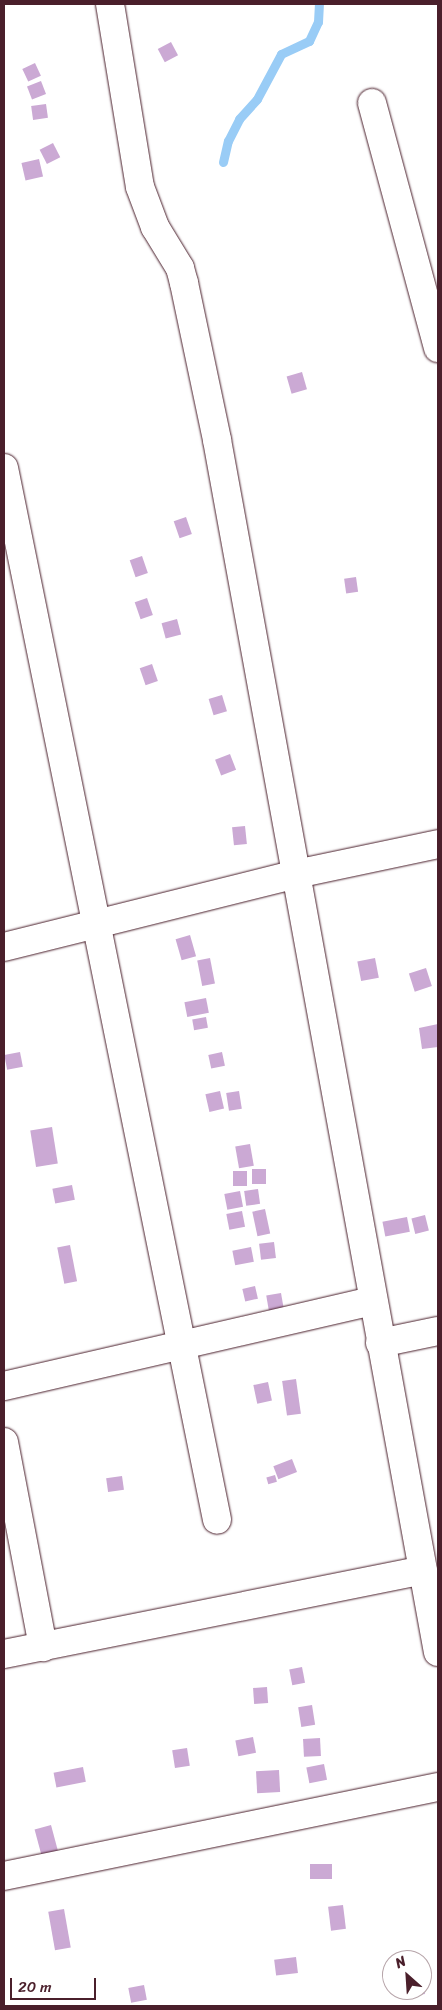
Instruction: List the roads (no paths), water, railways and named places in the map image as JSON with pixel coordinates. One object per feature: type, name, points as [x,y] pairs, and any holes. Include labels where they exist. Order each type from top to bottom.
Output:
[{"type":"street","points":[[110,4],[140,187],[154,227],[180,268],[218,449],[438,1652]]},
{"type":"street","points":[[372,102],[438,348]]},
{"type":"street","points":[[4,468],[98,923],[217,1520]]},
{"type":"street","points":[[4,947],[296,874],[438,844]]},
{"type":"street","points":[[4,1386],[373,1301]]},
{"type":"street","points":[[380,1343],[438,1331]]},
{"type":"street","points":[[4,1442],[43,1647]]},
{"type":"street","points":[[4,1654],[423,1570]]},
{"type":"street","points":[[4,1876],[438,1787]]},
{"type":"waterway","points":[[223,162],[228,141],[239,119],[257,99],[281,54],[309,41],[318,22],[319,4]]}]
